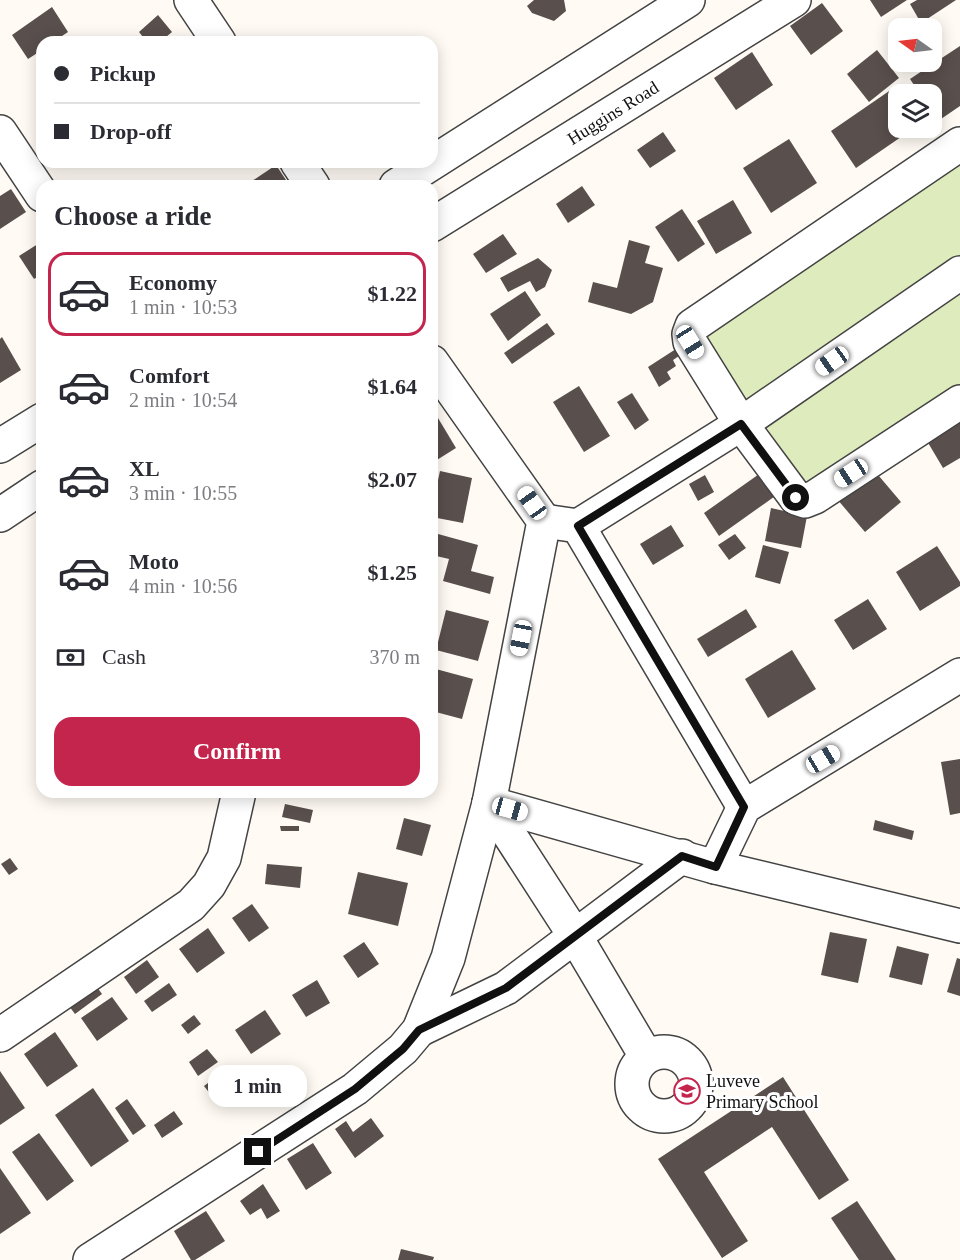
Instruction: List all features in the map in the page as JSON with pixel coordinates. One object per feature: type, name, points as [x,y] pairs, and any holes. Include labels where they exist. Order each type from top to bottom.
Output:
[{"type":"street","points":[[191,0],[215,36]]},
{"type":"street","points":[[438,159],[688,0]]},
{"type":"street","name":"Huggins Road","points":[[438,221],[758,10],[794,0]]},
{"type":"street","points":[[0,132],[36,186]]},
{"type":"street","points":[[960,144],[693,326],[689,334],[690,342],[741,424],[796,498],[805,501],[960,402]]},
{"type":"street","points":[[405,180],[424,168]]},
{"type":"street","points":[[544,521],[578,526],[741,424],[960,273]]},
{"type":"street","points":[[90,1260],[127,1250],[355,1089],[403,1049],[419,1030],[447,958],[489,803],[544,521],[438,371]]},
{"type":"street","points":[[0,446],[36,424]]},
{"type":"street","points":[[0,515],[36,491]]},
{"type":"street","points":[[578,526],[744,807]]},
{"type":"street","points":[[716,867],[744,807],[960,675]]},
{"type":"street","points":[[0,1035],[191,905],[209,885],[224,858],[238,798]]},
{"type":"street","points":[[489,803],[716,867],[960,926]]},
{"type":"street","points":[[489,803],[575,936],[646,1056]]},
{"type":"street","points":[[419,1030],[506,988],[682,856]]},
{"type":"green space","points":[[960,164],[960,384],[803,484],[703,339]]},
{"type":"building","points":[[534,0],[564,0],[566,11],[554,21],[532,13],[527,6]]},
{"type":"building","points":[[870,0],[907,0],[881,17]]},
{"type":"building","points":[[917,0],[956,0],[929,18],[918,18],[910,4]]},
{"type":"building","points":[[822,3],[843,31],[811,55],[790,26]]},
{"type":"building","points":[[52,7],[68,32],[62,36],[36,36],[36,54],[28,59],[12,35]]},
{"type":"building","points":[[158,15],[172,32],[167,36],[142,36],[139,32]]},
{"type":"building","points":[[960,46],[960,106],[942,118],[942,84],[913,84],[910,79],[921,72],[942,72],[942,58]]},
{"type":"building","points":[[877,50],[888,64],[888,72],[894,72],[899,78],[888,84],[888,87],[869,102],[847,74]]},
{"type":"building","points":[[752,52],[773,85],[736,110],[714,78]]},
{"type":"building","points":[[888,92],[888,138],[900,138],[856,168],[831,131]]},
{"type":"building","points":[[663,132],[676,151],[650,168],[637,150]]},
{"type":"building","points":[[789,139],[817,183],[771,213],[743,168]]},
{"type":"building","points":[[272,168],[278,168],[286,180],[254,180]]},
{"type":"building","points":[[582,186],[595,205],[568,223],[556,204]]},
{"type":"building","points":[[11,189],[26,212],[0,229],[0,196]]},
{"type":"building","points":[[733,200],[752,233],[716,254],[697,221]]},
{"type":"building","points":[[682,209],[705,244],[678,262],[655,227]]},
{"type":"building","points":[[503,234],[517,254],[486,273],[473,254]]},
{"type":"building","points":[[629,240],[650,246],[645,263],[663,268],[653,302],[631,314],[588,302],[593,282],[617,288]]},
{"type":"building","points":[[36,245],[36,278],[34,279],[19,256]]},
{"type":"building","points":[[538,258],[552,270],[545,287],[536,292],[530,281],[508,292],[500,278]]},
{"type":"building","points":[[525,291],[541,315],[508,341],[490,314]]},
{"type":"building","points":[[547,323],[555,334],[512,364],[504,353]]},
{"type":"building","points":[[2,337],[21,370],[0,383],[0,339]]},
{"type":"building","points":[[679,347],[682,354],[673,360],[676,366],[667,372],[671,379],[659,387],[648,367]]},
{"type":"building","points":[[579,386],[610,436],[584,452],[553,402]]},
{"type":"building","points":[[632,393],[649,420],[635,430],[617,402]]},
{"type":"building","points":[[438,418],[456,448],[438,459]]},
{"type":"building","points":[[960,421],[960,458],[943,468],[927,441]]},
{"type":"building","points":[[873,469],[901,502],[865,532],[837,499]]},
{"type":"building","points":[[440,471],[472,478],[463,523],[438,518]]},
{"type":"building","points":[[762,472],[778,494],[719,536],[704,513]]},
{"type":"building","points":[[705,475],[714,492],[698,501],[689,484]]},
{"type":"building","points":[[771,508],[807,516],[801,548],[765,541]]},
{"type":"building","points":[[671,525],[684,546],[653,565],[640,544]]},
{"type":"building","points":[[438,534],[478,545],[471,571],[494,577],[490,594],[443,581],[449,559],[438,556]]},
{"type":"building","points":[[735,534],[746,548],[729,560],[718,545]]},
{"type":"building","points":[[763,545],[789,552],[780,584],[755,577]]},
{"type":"building","points":[[937,546],[960,582],[960,586],[920,611],[896,572]]},
{"type":"building","points":[[868,599],[887,629],[853,650],[834,620]]},
{"type":"building","points":[[746,609],[757,627],[708,657],[697,639]]},
{"type":"building","points":[[446,610],[489,621],[478,661],[438,651]]},
{"type":"building","points":[[792,650],[816,689],[768,718],[745,679]]},
{"type":"building","points":[[438,670],[473,679],[462,719],[438,713]]},
{"type":"building","points":[[960,759],[960,813],[950,815],[941,762]]},
{"type":"building","points":[[285,804],[313,810],[310,823],[282,817]]},
{"type":"building","points":[[404,818],[431,825],[422,856],[396,849]]},
{"type":"building","points":[[875,820],[914,831],[912,840],[873,830]]},
{"type":"building","points":[[280,826],[299,826],[299,831],[281,831]]},
{"type":"building","points":[[10,858],[18,869],[9,875],[1,864]]},
{"type":"building","points":[[267,864],[302,867],[300,888],[265,884]]},
{"type":"building","points":[[358,872],[408,883],[398,926],[348,914]]},
{"type":"building","points":[[252,904],[269,928],[249,942],[232,918]]},
{"type":"building","points":[[208,928],[225,953],[197,973],[179,949]]},
{"type":"building","points":[[830,932],[867,939],[858,983],[821,975]]},
{"type":"building","points":[[364,942],[379,964],[358,978],[343,956]]},
{"type":"building","points":[[897,946],[929,954],[922,985],[889,977]]},
{"type":"building","points":[[957,958],[960,959],[960,996],[947,992]]},
{"type":"building","points":[[147,960],[159,977],[136,994],[124,977]]},
{"type":"building","points":[[317,980],[330,1003],[306,1017],[292,995]]},
{"type":"building","points":[[169,983],[177,995],[152,1012],[144,1001]]},
{"type":"building","points":[[97,987],[102,994],[75,1014],[69,1006]]},
{"type":"building","points":[[112,997],[128,1019],[97,1041],[81,1018]]},
{"type":"building","points":[[265,1010],[281,1034],[251,1054],[235,1030]]},
{"type":"building","points":[[194,1015],[201,1024],[188,1034],[181,1025]]},
{"type":"building","points":[[55,1032],[78,1066],[47,1087],[24,1054]]},
{"type":"building","points":[[207,1049],[218,1062],[198,1076],[189,1062]]},
{"type":"building","points":[[0,1071],[25,1108],[0,1125]]},
{"type":"building","points":[[221,1073],[228,1083],[211,1095],[204,1086]]},
{"type":"building","points":[[783,1077],[849,1180],[819,1200],[772,1127],[704,1172],[748,1241],[722,1258],[658,1159]]},
{"type":"building","points":[[93,1088],[129,1141],[91,1167],[55,1115]]},
{"type":"building","points":[[127,1099],[146,1126],[133,1135],[115,1108]]},
{"type":"building","points":[[174,1111],[183,1124],[162,1138],[154,1125]]},
{"type":"building","points":[[371,1118],[384,1136],[355,1158],[335,1129],[346,1121],[353,1132]]},
{"type":"building","points":[[39,1133],[74,1181],[47,1201],[12,1152]]},
{"type":"building","points":[[313,1143],[332,1173],[306,1190],[287,1159]]},
{"type":"building","points":[[0,1168],[31,1213],[0,1234]]},
{"type":"building","points":[[263,1184],[280,1211],[267,1219],[261,1208],[250,1215],[240,1201]]},
{"type":"building","points":[[857,1201],[896,1260],[859,1260],[831,1218]]},
{"type":"building","points":[[206,1211],[225,1241],[195,1260],[191,1260],[174,1231]]},
{"type":"building","points":[[401,1249],[434,1257],[433,1260],[398,1260]]},
{"type":"place","name":"Luveve Primary School","points":[[687,1091]]},
{"type":"route","points":[[258,1152],[355,1089],[403,1049],[419,1030],[506,988],[682,856],[716,867],[744,807],[578,526],[741,424],[796,498]]}]
